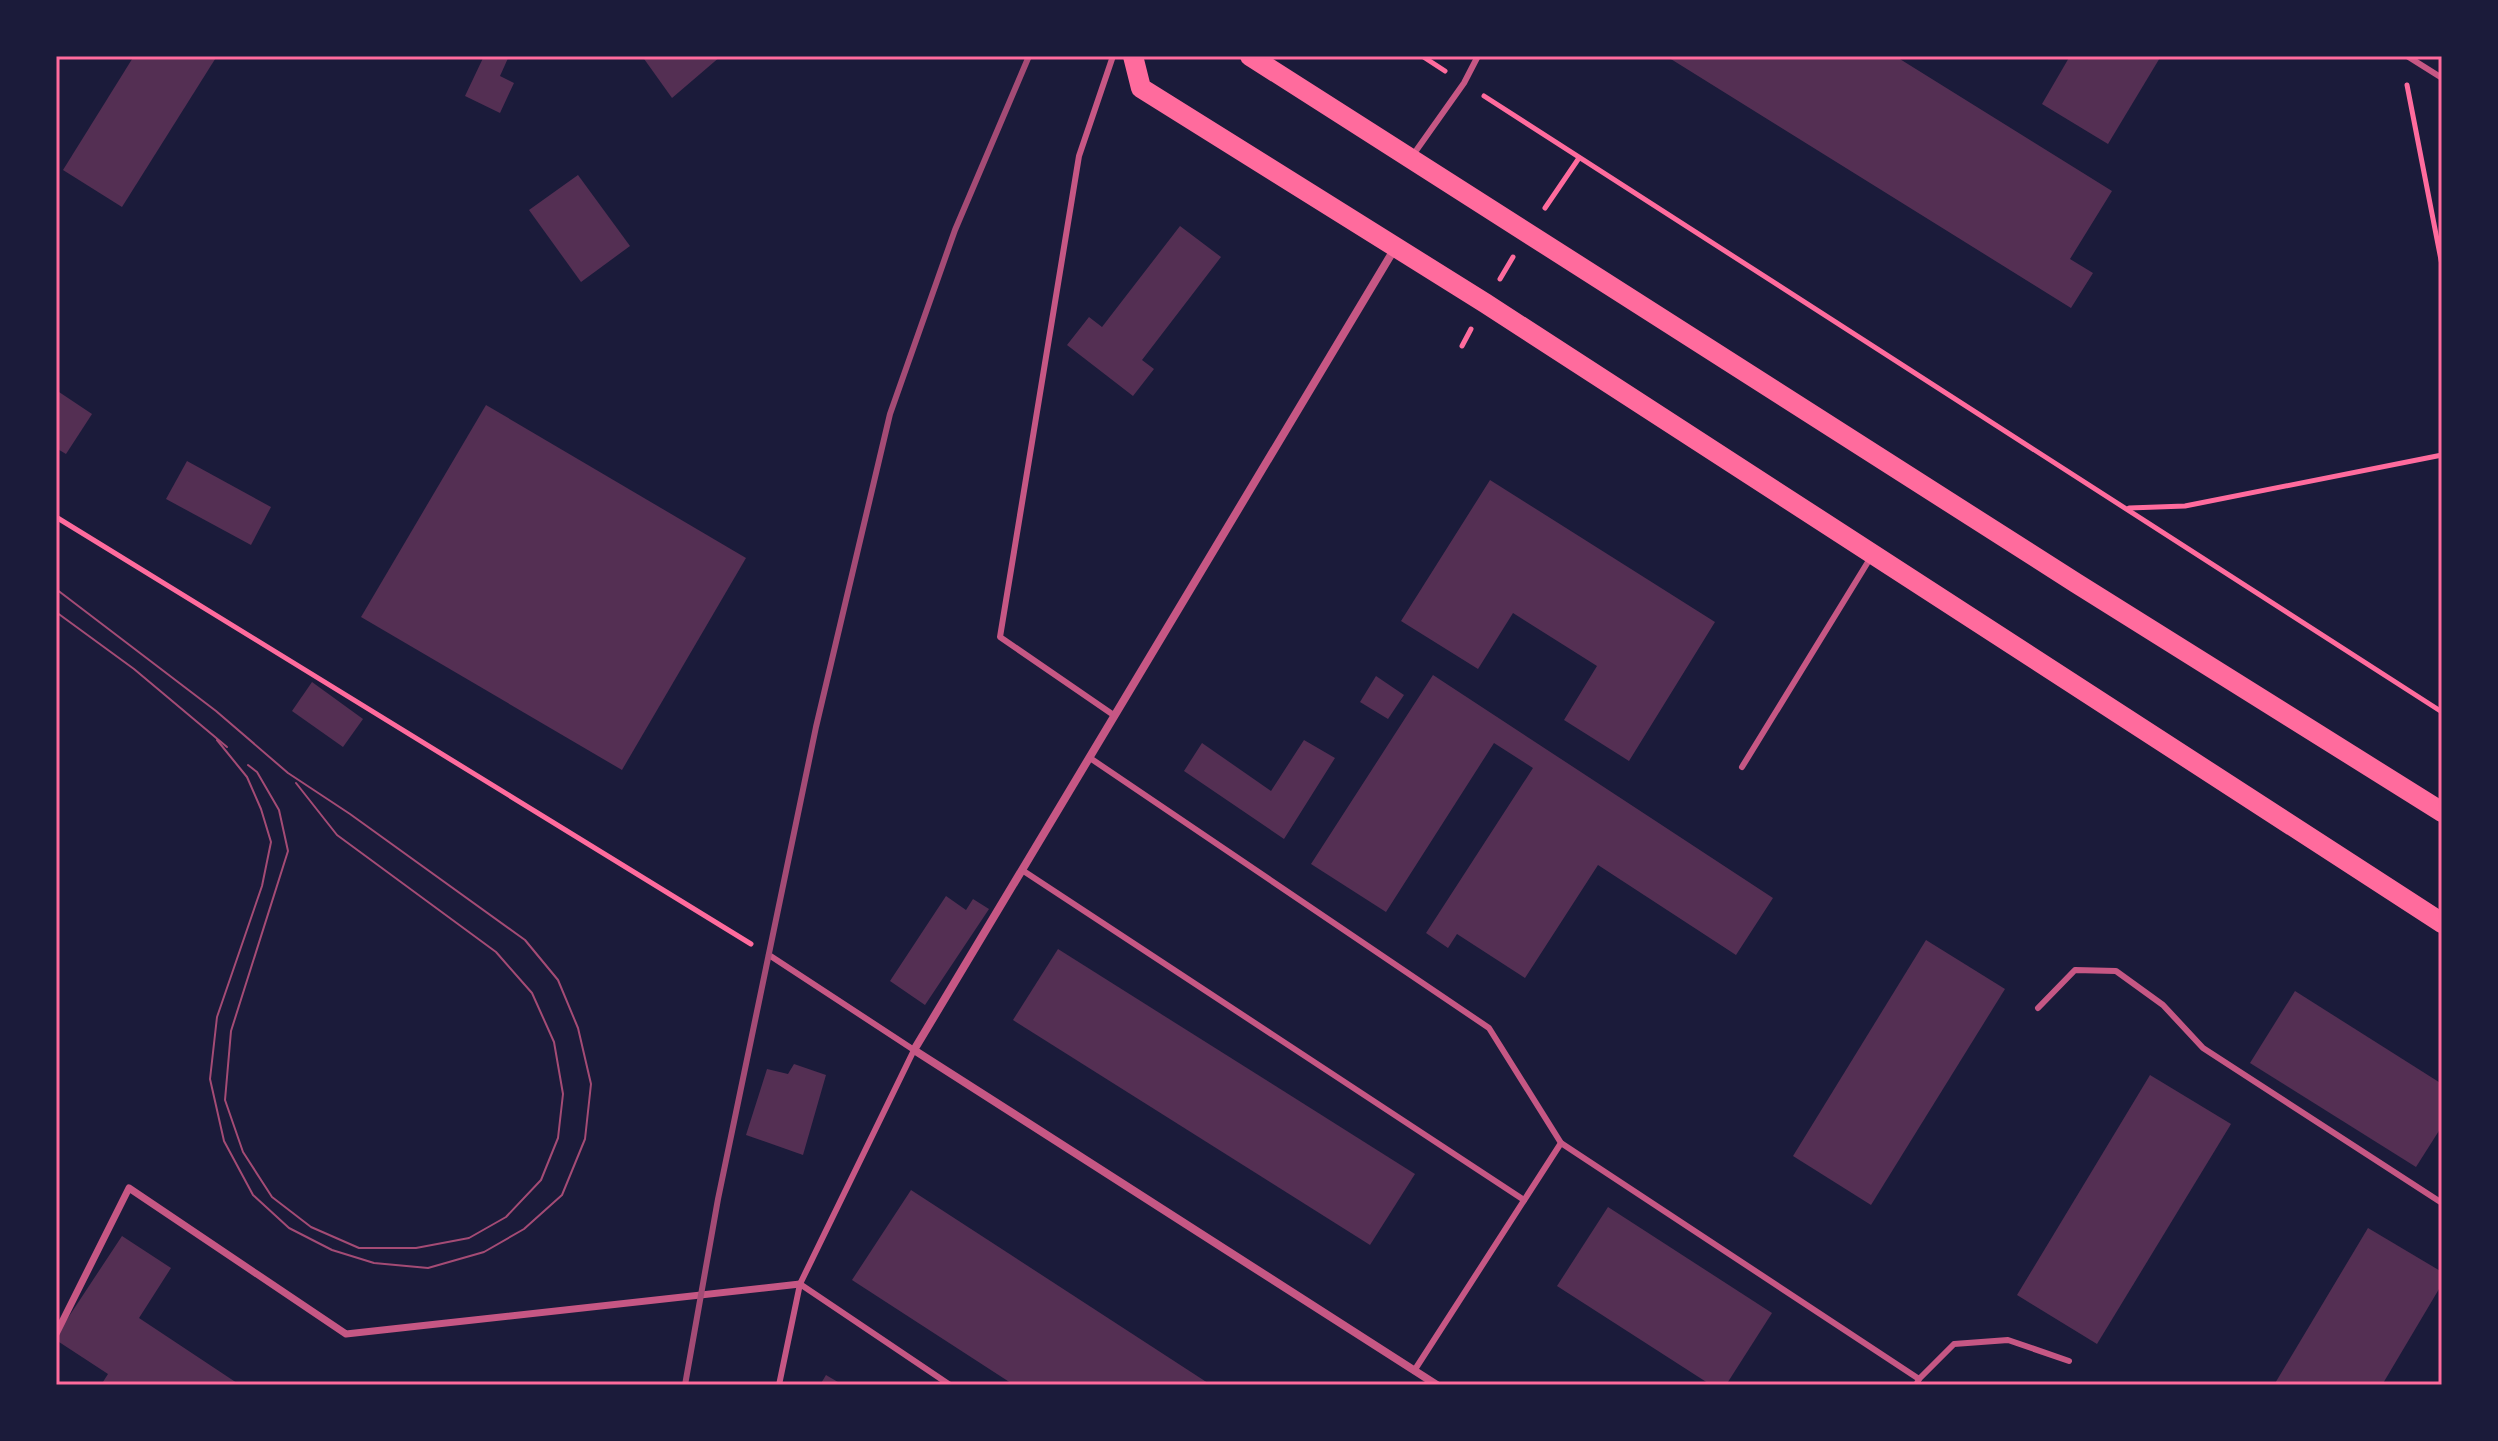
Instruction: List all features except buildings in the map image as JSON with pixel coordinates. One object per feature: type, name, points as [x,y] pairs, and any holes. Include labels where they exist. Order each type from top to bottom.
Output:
[{"type":"main road","points":[[1133,56],[1141,88],[1872,554],[2442,923]]},
{"type":"main road","points":[[1250,56],[2076,583],[2442,812]]},
{"type":"street","points":[[1395,248],[914,1050],[1437,1385]]},
{"type":"street","points":[[56,1334],[129,1188],[346,1334],[800,1284]]},
{"type":"lane","points":[[1113,56],[1079,156],[1000,637],[1115,716]]},
{"type":"lane","points":[[1410,158],[1464,83],[1478,56]]},
{"type":"lane","points":[[2407,56],[2442,78]]},
{"type":"lane","points":[[1742,767],[1872,554]]},
{"type":"lane","points":[[1090,758],[1489,1028],[1561,1143],[1917,1382],[1954,1344],[2008,1340],[2069,1361]]},
{"type":"lane","points":[[1022,870],[1524,1200]]},
{"type":"lane","points":[[769,955],[914,1050],[800,1284],[779,1385]]},
{"type":"lane","points":[[2038,1008],[2075,970],[2116,971],[2163,1005],[2203,1048],[2442,1203]]},
{"type":"lane","points":[[1414,1371],[1561,1143]]},
{"type":"lane","points":[[800,1284],[950,1385]]},
{"type":"path","points":[[1422,56],[2442,712]]},
{"type":"path","points":[[2406,78],[2442,265]]},
{"type":"path","points":[[2129,508],[2185,506],[2442,455]]},
{"type":"path","points":[[56,517],[769,955]]},
{"type":"tram line","points":[[56,589],[216,711],[288,773],[525,940],[558,980],[578,1028],[591,1084],[585,1139],[562,1195],[524,1229],[484,1252],[428,1268],[374,1263],[332,1250],[289,1228],[253,1195],[224,1141],[210,1079],[217,1017],[262,886],[271,842],[247,777],[217,740]]},
{"type":"tram line","points":[[56,612],[134,669],[227,747]]},
{"type":"tram line","points":[[248,765],[257,772],[279,810],[288,851],[231,1031],[225,1100],[243,1152],[272,1197],[311,1227],[359,1248],[416,1248],[469,1238],[506,1217],[541,1180],[558,1138],[563,1094],[554,1042],[532,993],[496,952],[337,835],[296,783]]},
{"type":"railway","points":[[685,1385],[718,1199],[816,727],[890,414],[955,230],[1029,56]]}]
